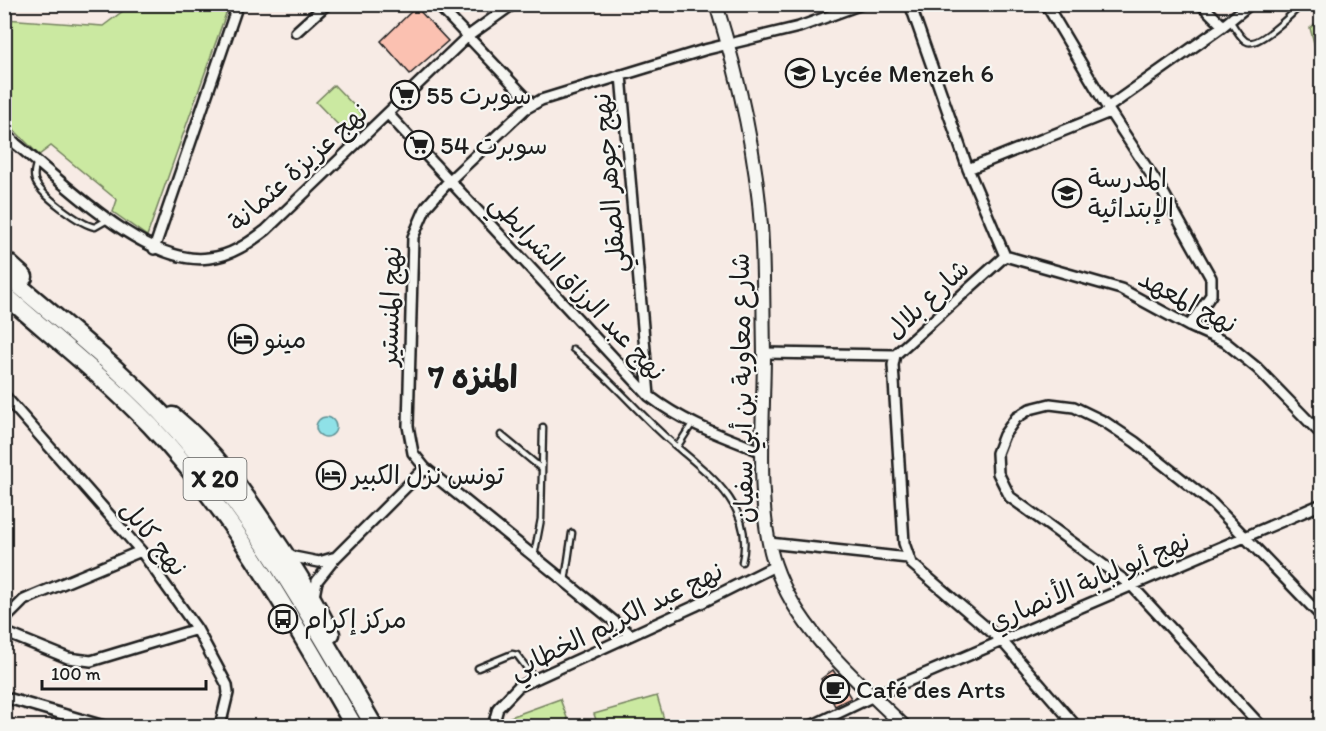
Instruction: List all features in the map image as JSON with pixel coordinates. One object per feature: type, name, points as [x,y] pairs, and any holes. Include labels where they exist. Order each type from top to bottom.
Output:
[{"type":"highway","points":[[4,259],[86,343]]},
{"type":"highway","name":"X 20","points":[[4,273],[86,343],[161,413],[256,531],[375,726]]},
{"type":"highway","name":"X 20","points":[[4,294],[150,426],[241,539],[354,726]]},
{"type":"highway","points":[[4,306],[73,355]]},
{"type":"highway","points":[[107,362],[200,438],[237,482],[314,599],[375,726]]},
{"type":"main road","name":"شارع معاوية بن أبي سفيان","points":[[716,4],[729,45],[748,141],[761,225],[764,353],[763,452],[768,543],[775,566],[808,627],[832,655],[904,726]]},
{"type":"street","points":[[154,249],[238,4]]},
{"type":"street","points":[[296,32],[327,4]]},
{"type":"street","points":[[437,4],[532,104]]},
{"type":"street","name":"نهج عزيزة عثمانة","points":[[4,132],[109,219],[154,249],[170,256],[209,258],[245,245],[266,230],[467,37],[513,4]]},
{"type":"street","name":"نهج المنستير","points":[[631,635],[425,468],[413,453],[408,426],[412,245],[417,222],[426,207],[449,181],[532,104],[704,50],[799,27],[862,4]]},
{"type":"street","name":"شارع بلال","points":[[908,558],[904,543],[897,452],[893,365],[895,355],[1005,256],[968,169],[910,4]]},
{"type":"street","points":[[1046,4],[1108,110],[1164,194],[1211,278],[1211,295],[1189,326]]},
{"type":"street","points":[[1201,4],[1230,20]]},
{"type":"street","points":[[968,169],[1108,110],[1250,4]]},
{"type":"street","name":"نهج جوهر الصقلي","points":[[621,75],[649,396]]},
{"type":"street","name":"نهج عبد الرزاق الشرايطي","points":[[388,114],[649,396],[674,415],[692,424],[763,452]]},
{"type":"street","name":"نهج المعهد","points":[[1005,256],[1121,289],[1189,326],[1225,342],[1241,354],[1322,435]]},
{"type":"street","points":[[764,353],[895,355]]},
{"type":"street","name":"نهج كابل","points":[[4,395],[141,551],[197,629],[227,685],[228,693],[220,726]]},
{"type":"street","points":[[1261,726],[1132,586],[1022,507],[1003,488],[998,473],[997,453],[1004,435],[1016,418],[1030,409],[1050,404],[1074,407],[1105,422],[1135,442],[1213,504],[1322,617]]},
{"type":"street","points":[[314,599],[317,581],[336,557],[425,468]]},
{"type":"street","name":"نهج أبو لبابة الأنصاري","points":[[811,726],[873,696],[1322,504]]},
{"type":"street","points":[[768,543],[908,558],[1002,641],[1076,726]]},
{"type":"street","points":[[4,620],[24,600],[141,551]]},
{"type":"street","points":[[285,554],[312,561],[336,557]]},
{"type":"street","name":"نهج عبد الكريم الخطابي","points":[[493,726],[503,700],[518,687],[775,566]]},
{"type":"street","points":[[4,632],[68,658],[91,661],[197,629]]},
{"type":"street","points":[[4,697],[104,726]]},
{"type":"lane","points":[[1230,20],[1246,42],[1252,43],[1261,40],[1302,4]]},
{"type":"lane","points":[[37,161],[34,171],[38,186],[83,226],[95,227],[109,219]]},
{"type":"lane","points":[[573,348],[620,390],[656,429],[734,502],[746,540],[742,562]]},
{"type":"lane","points":[[677,447],[692,424]]},
{"type":"lane","points":[[534,556],[541,519],[543,427]]},
{"type":"lane","points":[[501,435],[542,469]]},
{"type":"lane","points":[[565,581],[572,533]]},
{"type":"lane","points":[[478,668],[512,654],[517,655],[535,679]]},
{"type":"green space","points":[[131,5],[229,5],[147,236],[113,212],[117,200],[51,146],[39,155],[5,121],[5,19],[103,26]]},
{"type":"green space","points":[[1321,19],[1321,69],[1310,28]]},
{"type":"green space","points":[[334,85],[365,117],[347,134],[316,102]]},
{"type":"green space","points":[[657,696],[666,726],[598,726],[594,714]]},
{"type":"green space","points":[[560,699],[570,726],[508,726],[505,719]]},
{"type":"water","points":[[326,417],[333,420],[336,427],[333,434],[326,437],[319,434],[316,427],[319,420]]},
{"type":"building","points":[[416,7],[448,41],[410,74],[381,41]]},
{"type":"building","name":"Café des Arts","points":[[833,670],[851,698],[835,706],[821,679]]},
{"type":"place","name":"Lycée Menzeh 6","points":[[800,73]]},
{"type":"place","name":"سوبرت 55","points":[[405,95]]},
{"type":"place","name":"سوبرت 54","points":[[419,145]]},
{"type":"place","name":"المدرسة الإبتدائية","points":[[1067,193]]},
{"type":"place","name":"مينو","points":[[243,339]]},
{"type":"place","name":"تونس نزل الكبير","points":[[331,475]]},
{"type":"place","name":"مركز إكرام","points":[[283,619]]},
{"type":"place","name":"Café des Arts","points":[[835,689]]},
{"type":"district","name":"المنزه 7","points":[[473,377]]}]
